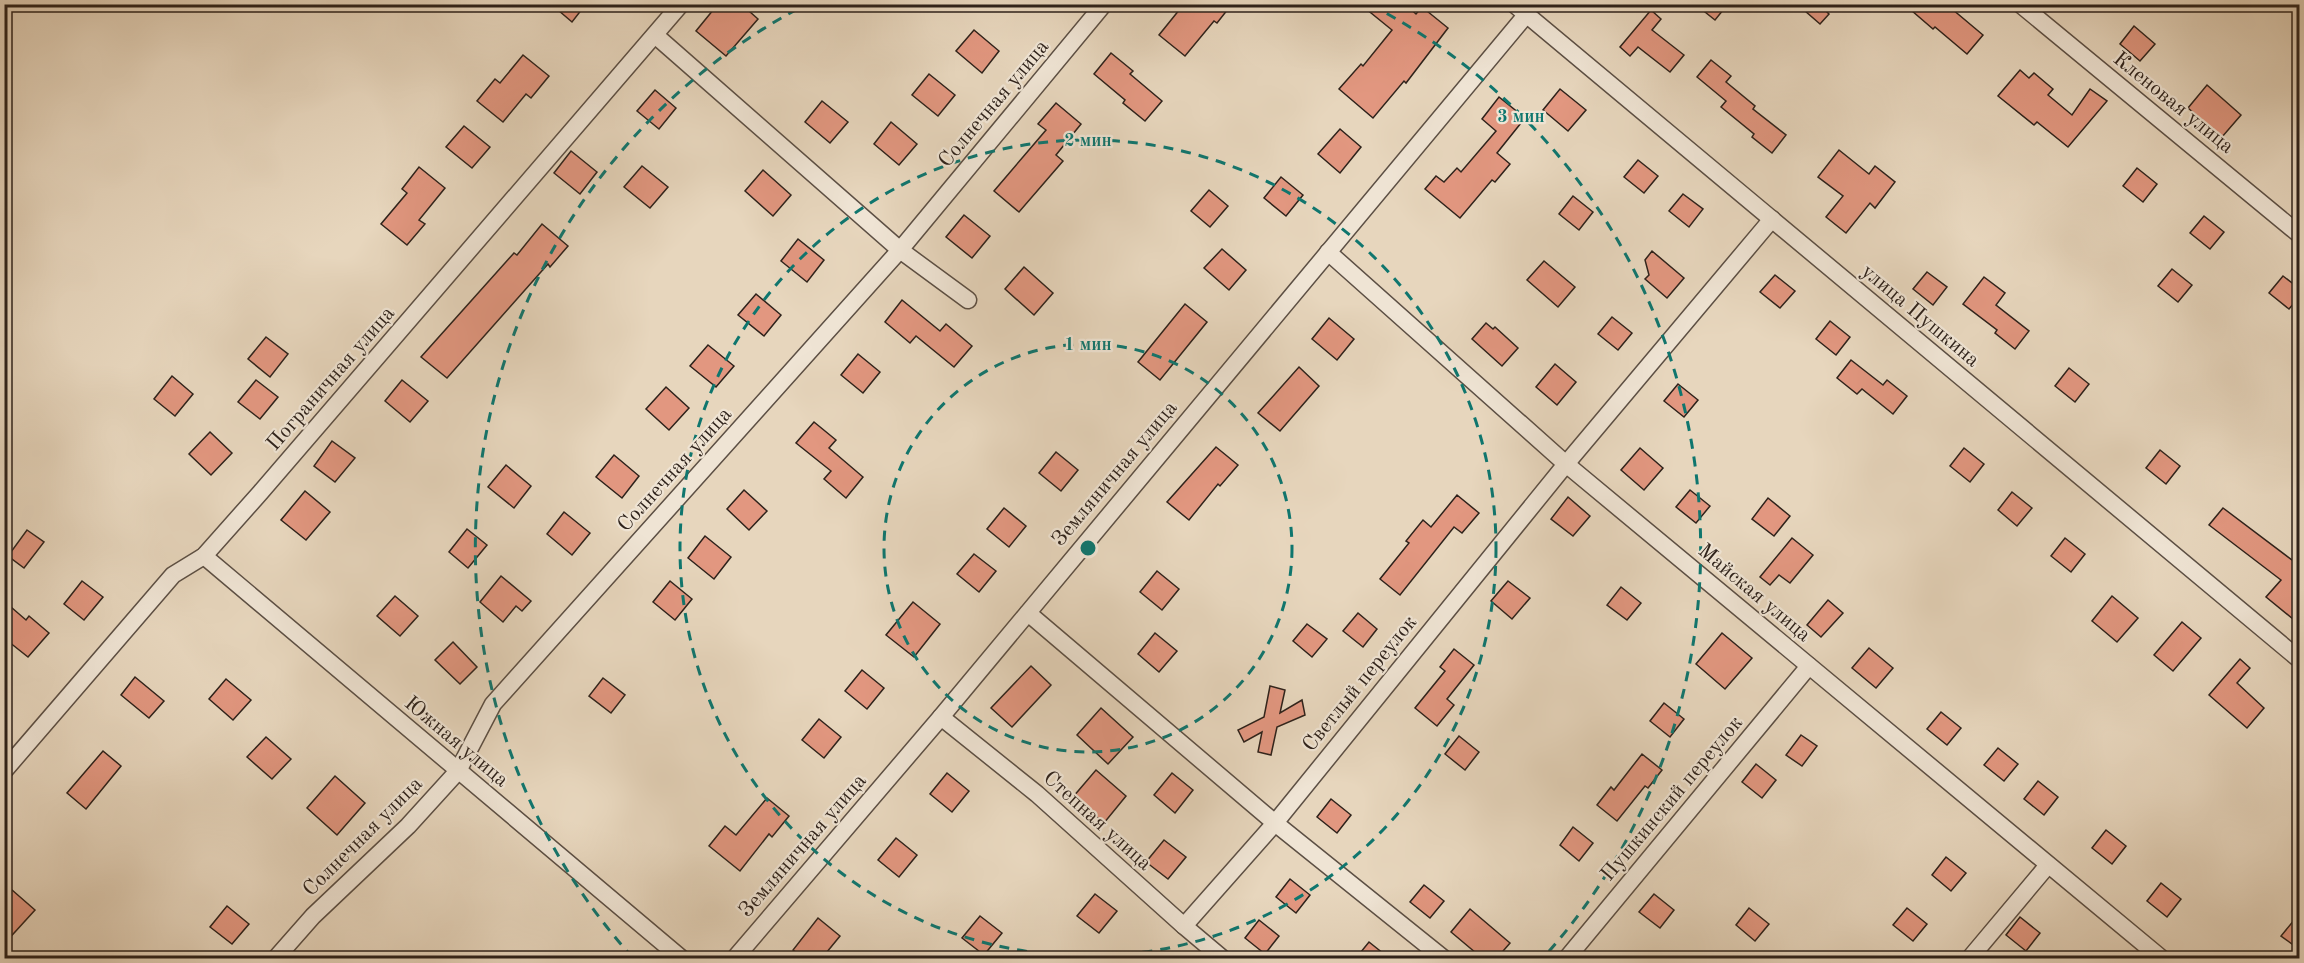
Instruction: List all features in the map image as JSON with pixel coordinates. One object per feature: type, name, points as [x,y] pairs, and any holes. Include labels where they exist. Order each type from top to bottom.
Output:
[{"type":"street","name":"Пограничная улица","points":[[4,771],[173,575],[204,556],[681,4]]},
{"type":"street","name":"Солнечная улица","points":[[276,958],[313,916],[408,826],[458,771],[493,704],[900,250],[1104,4]]},
{"type":"street","name":"Кленовая улица","points":[[2020,4],[2300,235]]},
{"type":"street","name":"улица Пушкина","points":[[1520,10],[2300,660]]},
{"type":"street","name":"Земляничная улица","points":[[735,958],[941,717],[1328,252],[1520,10]]},
{"type":"street","points":[[656,35],[900,250],[968,300]]},
{"type":"street","name":"Светлый переулок","points":[[1184,926],[1275,823],[1566,464],[1772,219]]},
{"type":"street","name":"Майская улица","points":[[1328,252],[1566,464],[2161,958]]},
{"type":"street","name":"Южная улица","points":[[204,556],[681,958]]},
{"type":"street","points":[[1028,613],[1275,823],[1443,958]]},
{"type":"street","name":"Пушкинский переулок","points":[[1567,958],[1809,666]]},
{"type":"street","name":"Степная улица","points":[[941,717],[1037,794],[1222,958]]},
{"type":"street","points":[[1970,958],[2049,865]]},
{"type":"building","points":[[551,4],[586,4],[572,22]]},
{"type":"building","points":[[718,4],[741,4],[758,19],[726,56],[696,31]]},
{"type":"building","points":[[1184,4],[1232,4],[1217,23],[1214,21],[1185,56],[1159,35]]},
{"type":"building","points":[[1360,4],[1405,4],[1416,14],[1422,7],[1448,28],[1406,83],[1404,81],[1373,118],[1339,89],[1361,64],[1363,66],[1392,30]]},
{"type":"building","points":[[1695,4],[1728,4],[1715,20]]},
{"type":"building","points":[[1797,4],[1819,4],[1829,14],[1820,24]]},
{"type":"building","points":[[1904,4],[1946,4],[1983,35],[1967,54]]},
{"type":"building","points":[[1651,10],[1661,19],[1652,30],[1684,55],[1670,72],[1638,47],[1630,56],[1620,47]]},
{"type":"building","points":[[2134,26],[2155,44],[2140,61],[2120,44]]},
{"type":"building","points":[[974,30],[999,51],[982,73],[956,51]]},
{"type":"building","points":[[1111,53],[1133,71],[1130,74],[1162,101],[1145,121],[1123,103],[1125,100],[1094,74]]},
{"type":"building","points":[[523,55],[549,76],[531,98],[526,94],[503,122],[477,101],[495,79],[500,83]]},
{"type":"building","points":[[1711,60],[1731,76],[1726,82],[1755,106],[1753,109],[1786,135],[1772,153],[1752,137],[1754,134],[1721,107],[1726,101],[1697,77]]},
{"type":"building","points":[[2020,70],[2029,78],[2034,73],[2053,89],[2048,95],[2072,115],[2090,89],[2107,101],[2068,147],[2037,122],[2034,125],[1998,96]]},
{"type":"building","points":[[929,74],[955,95],[938,116],[912,95]]},
{"type":"building","points":[[2207,85],[2241,115],[2222,137],[2188,108]]},
{"type":"building","points":[[1560,89],[1586,110],[1568,131],[1543,110]]},
{"type":"building","points":[[655,90],[676,108],[659,129],[637,111]]},
{"type":"building","points":[[1499,97],[1525,118],[1497,153],[1510,164],[1495,182],[1492,180],[1460,218],[1425,189],[1436,176],[1444,182],[1457,168],[1461,172],[1496,131],[1482,119]]},
{"type":"building","points":[[822,101],[848,122],[830,143],[805,122]]},
{"type":"building","points":[[1056,103],[1081,124],[1056,155],[1063,161],[1019,212],[994,191],[1046,130],[1038,124]]},
{"type":"building","points":[[891,122],[917,144],[899,165],[874,144]]},
{"type":"building","points":[[464,126],[490,147],[472,168],[446,147]]},
{"type":"building","points":[[1340,129],[1361,147],[1340,173],[1318,154]]},
{"type":"building","points":[[1839,150],[1869,174],[1875,166],[1895,182],[1875,208],[1870,203],[1846,233],[1826,217],[1843,196],[1818,177]]},
{"type":"building","points":[[571,151],[597,172],[580,194],[554,173]]},
{"type":"building","points":[[1638,160],[1658,176],[1644,193],[1624,177]]},
{"type":"building","points":[[642,166],[668,187],[650,208],[624,187]]},
{"type":"building","points":[[419,167],[445,188],[419,220],[425,224],[407,245],[381,224],[407,193],[402,189]]},
{"type":"building","points":[[2137,168],[2157,184],[2143,202],[2123,186]]},
{"type":"building","points":[[763,170],[791,195],[773,216],[745,191]]},
{"type":"building","points":[[1281,177],[1303,195],[1286,216],[1264,198]]},
{"type":"building","points":[[1209,190],[1228,206],[1210,227],[1191,211]]},
{"type":"building","points":[[1683,194],[1703,209],[1689,227],[1669,211]]},
{"type":"building","points":[[1573,196],[1593,212],[1579,230],[1559,214]]},
{"type":"building","points":[[964,215],[990,236],[972,258],[946,237]]},
{"type":"building","points":[[2204,216],[2224,232],[2210,249],[2190,233]]},
{"type":"building","points":[[542,224],[568,246],[550,267],[548,264],[447,378],[421,357],[514,253],[517,255]]},
{"type":"building","points":[[798,239],[824,260],[807,282],[781,261]]},
{"type":"building","points":[[1222,249],[1246,270],[1229,290],[1204,268]]},
{"type":"building","points":[[1652,251],[1684,278],[1667,298],[1645,279],[1649,275],[1645,260]]},
{"type":"building","points":[[1544,261],[1575,287],[1558,307],[1527,280]]},
{"type":"building","points":[[1024,267],[1053,293],[1034,315],[1005,289]]},
{"type":"building","points":[[2172,269],[2192,285],[2178,302],[2158,286]]},
{"type":"building","points":[[1927,272],[1947,287],[1933,305],[1913,289]]},
{"type":"building","points":[[1775,275],[1795,291],[1780,308],[1760,292]]},
{"type":"building","points":[[2283,276],[2300,289],[2300,296],[2289,309],[2269,293]]},
{"type":"building","points":[[1984,277],[2005,293],[1996,305],[2029,331],[2015,349],[1995,333],[1997,330],[1963,304]]},
{"type":"building","points":[[756,294],[781,315],[764,336],[738,315]]},
{"type":"building","points":[[902,300],[940,331],[946,324],[972,346],[954,367],[916,336],[910,343],[885,322]]},
{"type":"building","points":[[1185,304],[1207,322],[1160,380],[1138,362]]},
{"type":"building","points":[[1612,317],[1632,333],[1618,350],[1598,334]]},
{"type":"building","points":[[1329,318],[1354,339],[1337,360],[1312,339]]},
{"type":"building","points":[[1830,321],[1850,337],[1836,355],[1816,339]]},
{"type":"building","points":[[1486,323],[1493,329],[1495,327],[1518,348],[1502,366],[1472,339]]},
{"type":"building","points":[[266,337],[288,354],[270,377],[248,359]]},
{"type":"building","points":[[708,345],[734,366],[716,387],[690,366]]},
{"type":"building","points":[[858,354],[880,372],[863,393],[841,375]]},
{"type":"building","points":[[1851,360],[1883,385],[1887,380],[1907,396],[1893,414],[1862,389],[1857,394],[1837,378]]},
{"type":"building","points":[[1555,364],[1576,382],[1557,405],[1536,387]]},
{"type":"building","points":[[1299,367],[1319,386],[1280,431],[1258,413]]},
{"type":"building","points":[[2069,368],[2089,384],[2075,402],[2055,386]]},
{"type":"building","points":[[172,376],[193,394],[175,416],[154,399]]},
{"type":"building","points":[[256,380],[278,397],[260,419],[238,402]]},
{"type":"building","points":[[402,380],[428,401],[410,422],[385,401]]},
{"type":"building","points":[[1678,384],[1698,400],[1684,417],[1664,401]]},
{"type":"building","points":[[666,387],[689,408],[669,430],[646,409]]},
{"type":"building","points":[[814,422],[836,440],[829,448],[863,477],[846,498],[824,479],[831,471],[796,443]]},
{"type":"building","points":[[210,432],[232,453],[211,475],[189,454]]},
{"type":"building","points":[[332,441],[355,458],[335,482],[314,466]]},
{"type":"building","points":[[1216,447],[1238,465],[1220,486],[1218,484],[1189,520],[1167,502]]},
{"type":"building","points":[[1640,448],[1663,468],[1644,490],[1621,470]]},
{"type":"building","points":[[1964,448],[1984,464],[1970,482],[1950,466]]},
{"type":"building","points":[[2160,450],[2180,466],[2166,484],[2146,468]]},
{"type":"building","points":[[1056,452],[1078,470],[1061,491],[1039,473]]},
{"type":"building","points":[[614,455],[639,476],[622,498],[596,477]]},
{"type":"building","points":[[506,465],[531,486],[514,508],[488,487]]},
{"type":"building","points":[[744,490],[767,511],[749,530],[727,509]]},
{"type":"building","points":[[1690,490],[1710,506],[1696,523],[1676,507]]},
{"type":"building","points":[[305,491],[330,512],[306,540],[281,520]]},
{"type":"building","points":[[2012,492],[2032,508],[2017,526],[1998,510]]},
{"type":"building","points":[[1457,495],[1479,513],[1462,533],[1454,527],[1400,595],[1380,579],[1409,543],[1406,541],[1423,520],[1431,527]]},
{"type":"building","points":[[1568,497],[1590,516],[1573,536],[1551,519]]},
{"type":"building","points":[[1768,498],[1790,516],[1774,536],[1752,519]]},
{"type":"building","points":[[1004,508],[1026,526],[1009,547],[987,529]]},
{"type":"building","points":[[2223,508],[2300,566],[2300,611],[2293,619],[2266,597],[2281,580],[2209,525]]},
{"type":"building","points":[[564,512],[590,533],[572,555],[547,534]]},
{"type":"building","points":[[467,529],[487,545],[468,568],[449,552]]},
{"type":"building","points":[[27,530],[44,542],[24,568],[8,556]]},
{"type":"building","points":[[705,536],[731,557],[714,579],[688,558]]},
{"type":"building","points":[[1792,538],[1813,555],[1790,583],[1779,575],[1770,585],[1760,577]]},
{"type":"building","points":[[2065,538],[2085,554],[2071,572],[2051,556]]},
{"type":"building","points":[[974,554],[996,571],[979,592],[957,574]]},
{"type":"building","points":[[1157,571],[1179,589],[1162,610],[1140,592]]},
{"type":"building","points":[[501,576],[531,601],[522,611],[516,606],[503,622],[480,602]]},
{"type":"building","points":[[82,581],[103,597],[84,620],[64,604]]},
{"type":"building","points":[[670,581],[692,599],[675,620],[653,602]]},
{"type":"building","points":[[1508,581],[1530,598],[1512,619],[1491,601]]},
{"type":"building","points":[[1621,587],[1641,603],[1627,620],[1607,605]]},
{"type":"building","points":[[395,596],[418,616],[400,636],[377,616]]},
{"type":"building","points":[[2112,596],[2138,618],[2117,642],[2092,621]]},
{"type":"building","points":[[1828,600],[1843,613],[1821,637],[1807,625]]},
{"type":"building","points":[[4,601],[26,620],[29,616],[49,633],[28,657],[4,638]]},
{"type":"building","points":[[913,602],[940,624],[914,657],[886,635]]},
{"type":"building","points":[[1358,613],[1377,629],[1363,647],[1343,631]]},
{"type":"building","points":[[2182,622],[2201,638],[2173,671],[2154,655]]},
{"type":"building","points":[[1307,624],[1327,639],[1312,657],[1293,641]]},
{"type":"building","points":[[1155,633],[1177,651],[1159,672],[1138,654]]},
{"type":"building","points":[[1722,633],[1752,658],[1725,689],[1696,664]]},
{"type":"building","points":[[453,642],[477,667],[460,684],[435,660]]},
{"type":"building","points":[[1869,648],[1893,668],[1876,688],[1852,668]]},
{"type":"building","points":[[1454,649],[1474,665],[1447,699],[1454,705],[1437,726],[1415,708],[1445,671],[1440,667]]},
{"type":"building","points":[[2240,659],[2250,668],[2237,683],[2264,708],[2247,728],[2209,695]]},
{"type":"building","points":[[1031,666],[1051,685],[1012,727],[991,708]]},
{"type":"building","points":[[862,670],[884,688],[867,709],[845,691]]},
{"type":"building","points":[[135,677],[164,701],[149,718],[121,695]]},
{"type":"building","points":[[603,678],[625,695],[611,713],[589,696]]},
{"type":"building","points":[[226,679],[251,700],[233,720],[209,699]]},
{"type":"building","points":[[1270,686],[1285,690],[1280,713],[1302,700],[1305,715],[1277,727],[1271,755],[1258,752],[1262,732],[1244,742],[1238,730],[1264,717]]},
{"type":"building","points":[[1664,703],[1684,719],[1670,737],[1650,721]]},
{"type":"building","points":[[1101,708],[1133,737],[1108,764],[1077,735]]},
{"type":"building","points":[[1941,712],[1961,728],[1947,745],[1927,729]]},
{"type":"building","points":[[819,719],[841,737],[824,758],[802,740]]},
{"type":"building","points":[[1801,735],[1817,746],[1802,766],[1786,755]]},
{"type":"building","points":[[1459,736],[1479,752],[1465,770],[1445,754]]},
{"type":"building","points":[[266,737],[291,759],[272,779],[247,757]]},
{"type":"building","points":[[1998,748],[2018,764],[2004,781],[1984,765]]},
{"type":"building","points":[[103,751],[121,766],[86,809],[67,793]]},
{"type":"building","points":[[1642,754],[1662,770],[1648,788],[1645,786],[1617,821],[1597,805],[1611,787],[1614,790]]},
{"type":"building","points":[[1756,764],[1776,780],[1762,798],[1742,782]]},
{"type":"building","points":[[1096,770],[1126,796],[1104,823],[1073,797]]},
{"type":"building","points":[[947,773],[969,791],[952,812],[930,794]]},
{"type":"building","points":[[1172,773],[1193,790],[1175,813],[1154,795]]},
{"type":"building","points":[[335,776],[365,803],[337,835],[307,808]]},
{"type":"building","points":[[2038,781],[2058,797],[2044,815],[2024,799]]},
{"type":"building","points":[[767,798],[789,816],[772,837],[769,834],[740,871],[709,846],[725,826],[736,835]]},
{"type":"building","points":[[1331,799],[1351,815],[1337,833],[1317,817]]},
{"type":"building","points":[[1573,827],[1593,843],[1579,861],[1560,845]]},
{"type":"building","points":[[2106,830],[2126,846],[2112,864],[2092,848]]},
{"type":"building","points":[[896,838],[917,855],[899,877],[878,860]]},
{"type":"building","points":[[1164,840],[1186,857],[1168,879],[1146,862]]},
{"type":"building","points":[[1946,857],[1966,873],[1951,891],[1932,875]]},
{"type":"building","points":[[1290,879],[1310,895],[1296,913],[1276,897]]},
{"type":"building","points":[[4,883],[35,910],[4,944]]},
{"type":"building","points":[[2161,883],[2181,899],[2167,917],[2147,901]]},
{"type":"building","points":[[1424,885],[1444,901],[1430,918],[1410,902]]},
{"type":"building","points":[[1095,894],[1117,911],[1099,933],[1077,916]]},
{"type":"building","points":[[1654,894],[1674,910],[1660,928],[1639,912]]},
{"type":"building","points":[[227,906],[249,924],[232,944],[210,927]]},
{"type":"building","points":[[1749,908],[1769,924],[1755,941],[1736,925]]},
{"type":"building","points":[[1907,908],[1927,924],[1913,941],[1893,925]]},
{"type":"building","points":[[1470,909],[1510,943],[1497,958],[1482,958],[1451,932]]},
{"type":"building","points":[[2300,913],[2300,950],[2281,936]]},
{"type":"building","points":[[980,916],[1002,933],[984,955],[962,938]]},
{"type":"building","points":[[2020,917],[2040,933],[2026,951],[2006,935]]},
{"type":"building","points":[[818,918],[840,936],[822,958],[804,958],[793,950]]},
{"type":"building","points":[[1259,920],[1279,936],[1265,954],[1245,938]]},
{"type":"building","points":[[1369,942],[1389,958],[1356,958]]}]
